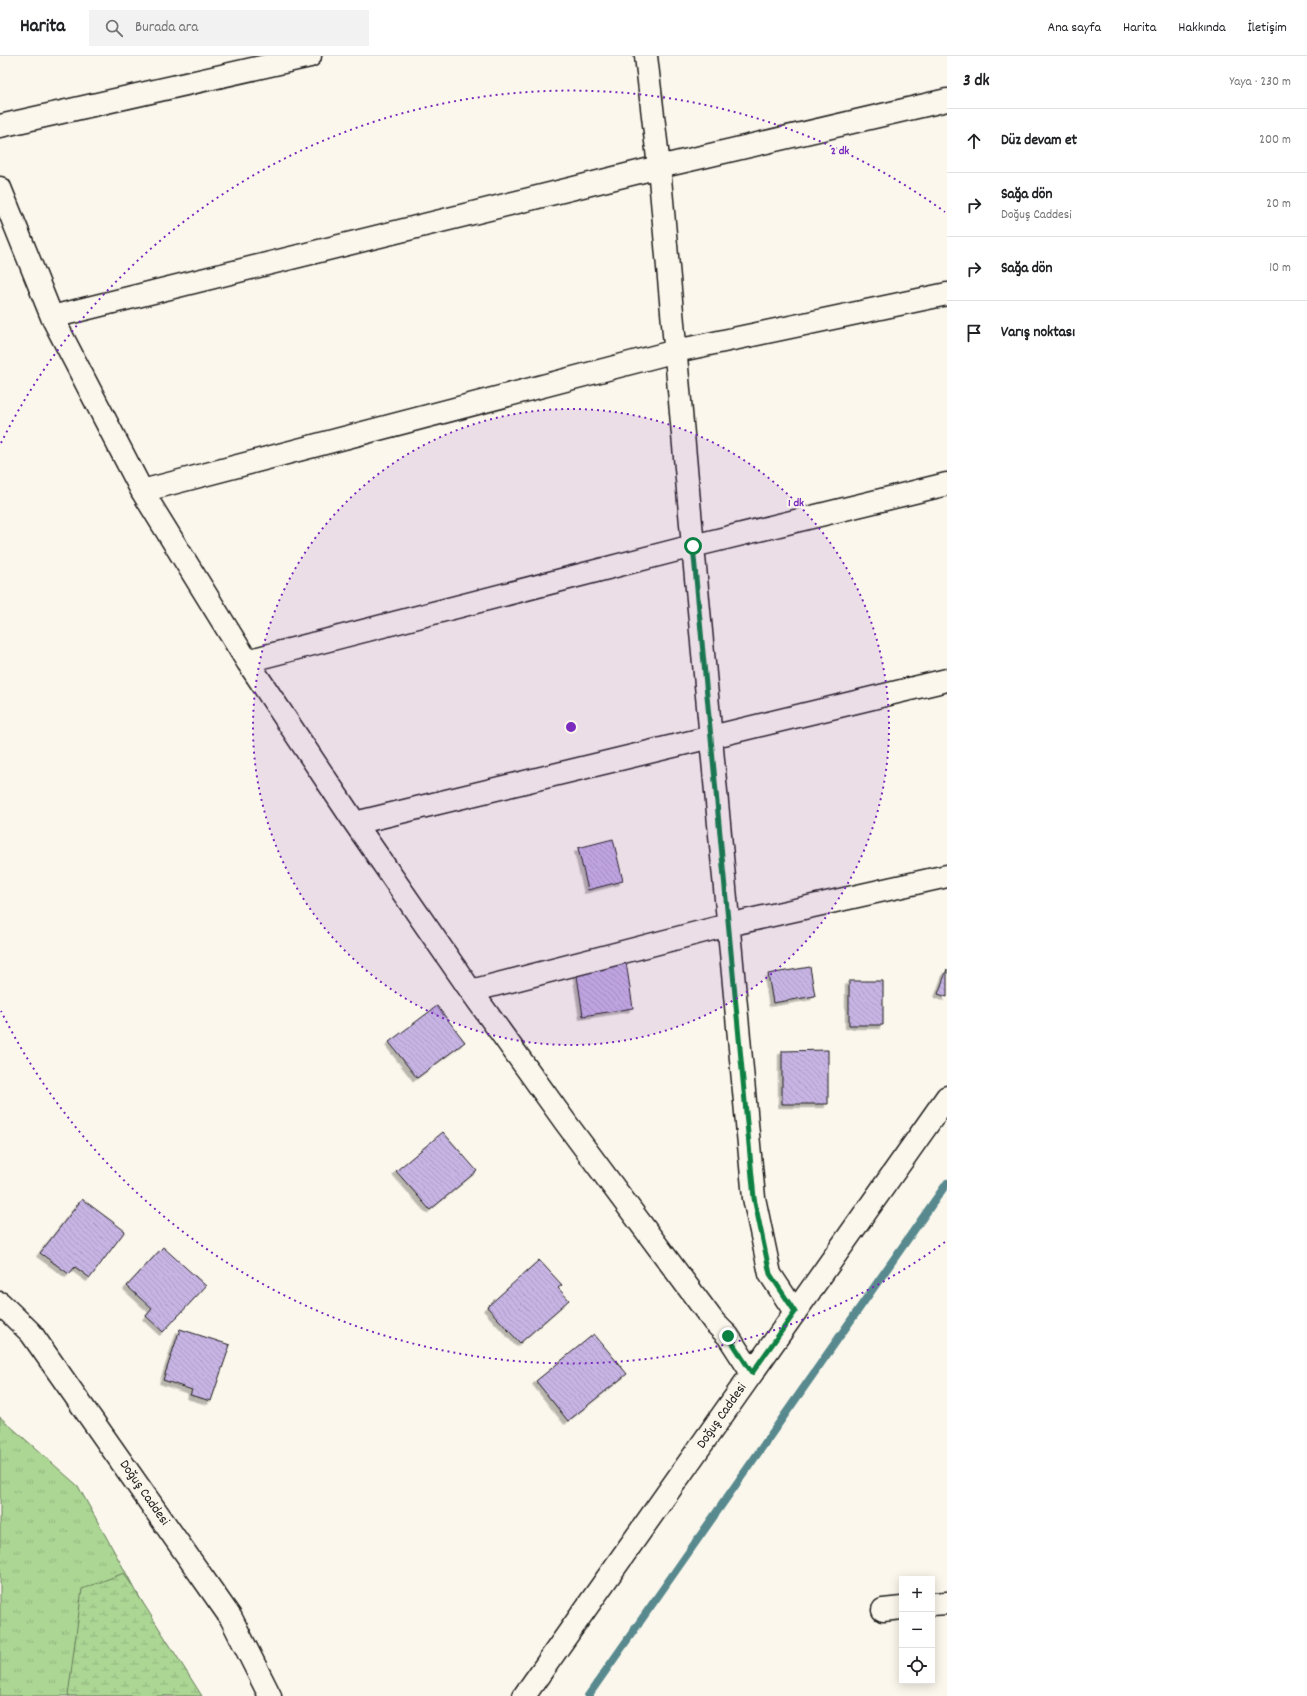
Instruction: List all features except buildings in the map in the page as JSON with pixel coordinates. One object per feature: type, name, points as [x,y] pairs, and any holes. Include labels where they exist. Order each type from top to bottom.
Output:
[{"type":"street","points":[[0,126],[310,56]]},
{"type":"street","points":[[646,56],[659,167],[754,1198],[770,1274],[795,1312]]},
{"type":"street","points":[[52,317],[659,167],[947,100]]},
{"type":"street","points":[[0,188],[52,317],[142,490],[248,661],[355,823],[471,991],[566,1124],[714,1322],[728,1336],[752,1373]]},
{"type":"street","points":[[142,490],[676,351],[947,294]]},
{"type":"street","points":[[248,661],[693,546],[947,484]]},
{"type":"street","points":[[355,823],[947,680]]},
{"type":"street","points":[[471,991],[728,925],[947,876]]},
{"type":"street","name":"Doğuş Caddesi","points":[[524,1696],[947,1097]]},
{"type":"street","name":"Doğuş Caddesi","points":[[0,1303],[31,1333],[231,1618],[270,1696]]},
{"type":"street","points":[[935,1604],[947,1603]]},
{"type":"green space","points":[[0,1417],[78,1486],[194,1696],[0,1696]]},
{"type":"green space","points":[[124,1573],[202,1696],[68,1696],[82,1589]]},
{"type":"waterway","points":[[588,1696],[947,1183]]},
{"type":"route","points":[[693,546],[754,1198],[770,1274],[795,1312],[752,1373],[728,1336]]}]
